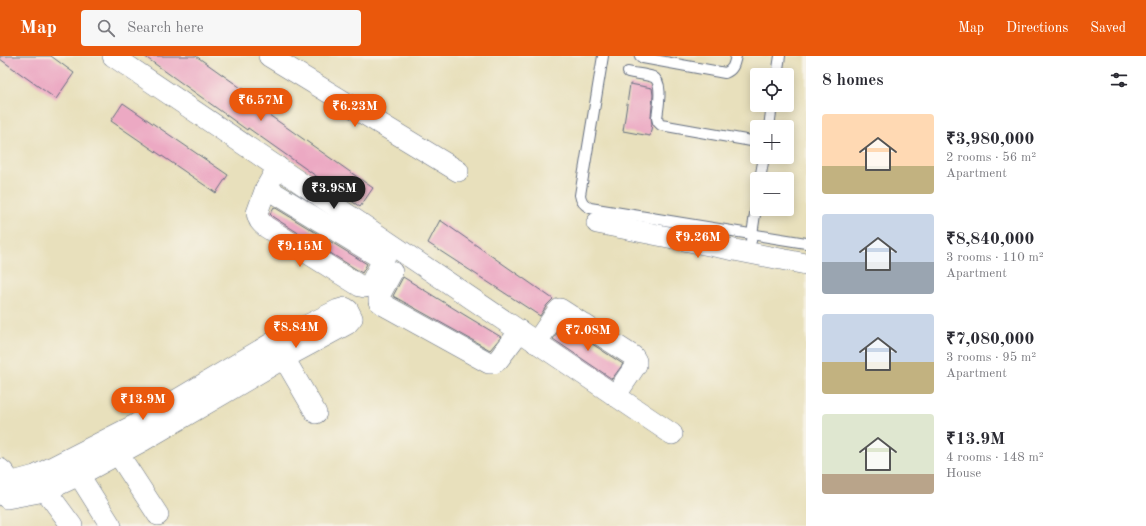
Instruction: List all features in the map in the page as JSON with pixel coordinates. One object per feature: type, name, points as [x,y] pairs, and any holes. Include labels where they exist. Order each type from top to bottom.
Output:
[{"type":"street","points":[[113,56],[278,167],[393,253]]},
{"type":"street","points":[[269,56],[458,171]]},
{"type":"street","points":[[278,167],[266,188],[257,213],[260,222],[266,227],[360,286],[365,287],[371,283],[393,253]]},
{"type":"street","points":[[266,188],[393,253],[528,337],[672,434]]},
{"type":"street","points":[[597,223],[750,243],[806,264]]},
{"type":"street","points":[[393,253],[379,296],[379,301],[384,305],[491,363],[494,363],[528,337],[560,309],[633,356],[636,361],[636,365],[616,396]]},
{"type":"street","points":[[4,489],[40,484],[74,467],[189,404],[275,352],[312,415]]},
{"type":"street","points":[[113,446],[158,515]]},
{"type":"street","points":[[74,467],[111,526]]},
{"type":"street","points":[[40,484],[72,526]]},
{"type":"lane","points":[[603,56],[580,195],[581,201],[585,206],[750,243],[806,243]]},
{"type":"lane","points":[[640,56],[643,58],[725,73],[730,71],[734,66],[736,56]]},
{"type":"lane","points":[[778,68],[780,56]]},
{"type":"lane","points":[[628,72],[654,77],[657,80],[660,85],[657,118],[661,125],[750,141]]},
{"type":"lane","points":[[750,243],[754,216]]},
{"type":"building","points":[[0,56],[51,56],[74,73],[56,99],[0,59]]},
{"type":"building","points":[[144,56],[196,56],[265,105],[262,110],[373,188],[360,207],[248,128],[247,130]]},
{"type":"building","points":[[630,84],[652,88],[652,124],[650,136],[623,131]]},
{"type":"building","points":[[123,103],[228,175],[216,193],[111,121]]},
{"type":"building","points":[[274,207],[367,264],[362,273],[273,217],[270,214]]},
{"type":"building","points":[[440,220],[553,299],[540,316],[428,243]]},
{"type":"building","points":[[403,277],[501,337],[490,350],[393,296]]},
{"type":"building","points":[[563,325],[623,364],[612,379],[553,339]]}]
